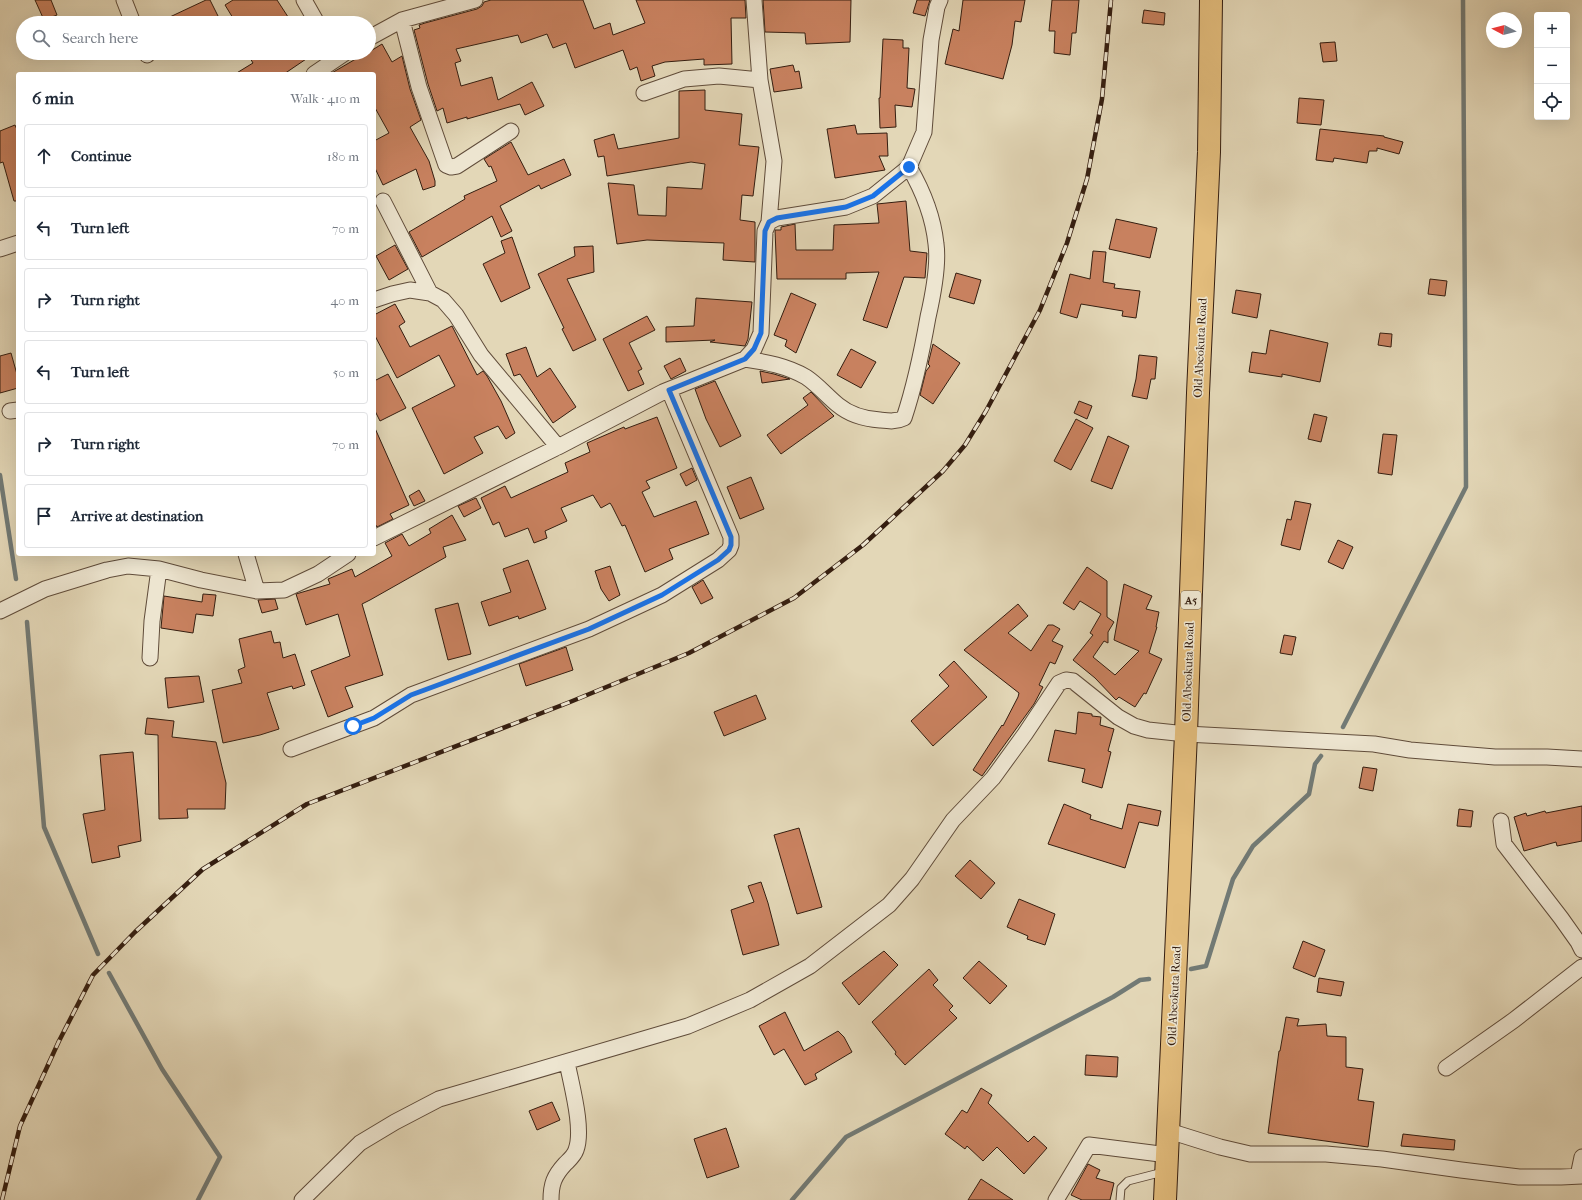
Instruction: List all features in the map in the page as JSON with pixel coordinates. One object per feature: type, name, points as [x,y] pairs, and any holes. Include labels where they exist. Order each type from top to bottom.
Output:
[{"type":"highway","name":"Old Abeokuta Road","points":[[1165,1200],[1186,734],[1198,393],[1209,152],[1211,0]]},
{"type":"street","points":[[124,0],[131,16]]},
{"type":"street","points":[[304,0],[313,16]]},
{"type":"street","points":[[376,34],[402,20],[475,0]]},
{"type":"street","points":[[376,537],[669,390],[745,359],[754,349],[761,333],[765,231],[769,222],[774,161],[760,80],[754,0]]},
{"type":"street","points":[[769,222],[777,218],[846,207],[873,196],[909,167],[924,132],[931,40],[937,7],[940,0]]},
{"type":"street","points":[[402,20],[419,87],[446,165],[451,167],[457,166],[511,131]]},
{"type":"street","points":[[316,72],[332,60]]},
{"type":"street","points":[[644,93],[684,79],[720,76],[760,80]]},
{"type":"street","points":[[745,359],[771,363],[792,370],[806,378],[839,406],[856,416],[885,421],[898,421],[904,418],[920,362],[935,284],[937,245],[929,207],[909,167]]},
{"type":"street","points":[[383,201],[430,293]]},
{"type":"street","points":[[0,249],[16,244]]},
{"type":"street","points":[[376,299],[410,290],[430,293],[444,300],[456,315],[481,355],[558,447]]},
{"type":"street","points":[[291,749],[374,718],[411,695],[589,629],[662,595],[701,572],[729,550],[731,545],[731,537],[669,390]]},
{"type":"street","points":[[247,556],[257,591]]},
{"type":"street","points":[[0,611],[45,589],[107,570],[128,566],[159,569],[201,580],[257,591],[284,590],[318,574],[345,556]]},
{"type":"street","points":[[150,658],[152,621],[159,569]]},
{"type":"street","points":[[302,1200],[360,1143],[394,1122],[439,1099],[688,1026],[750,1000],[810,966],[890,905],[912,879],[953,820],[993,778],[1059,683],[1066,680],[1072,681],[1118,717],[1134,726],[1148,730],[1186,734],[1374,744],[1410,750],[1495,757],[1582,759]]},
{"type":"street","points":[[1501,821],[1504,844],[1561,918],[1582,950]]},
{"type":"street","points":[[1446,1068],[1514,1020],[1582,967]]},
{"type":"street","points":[[551,1200],[551,1188],[557,1173],[573,1156],[578,1137],[577,1115],[567,1062]]},
{"type":"street","points":[[1169,1131],[1220,1147],[1250,1154],[1326,1154],[1382,1159],[1519,1177],[1580,1176],[1582,1157]]},
{"type":"street","points":[[1056,1200],[1089,1145],[1167,1163]]},
{"type":"lane","points":[[1120,1200],[1121,1188],[1128,1181],[1167,1163]]},
{"type":"building","points":[[35,0],[51,0],[57,15],[42,16]]},
{"type":"building","points":[[206,0],[210,0],[218,16],[172,16]]},
{"type":"building","points":[[233,0],[277,0],[287,16],[232,16],[225,5]]},
{"type":"building","points":[[491,0],[583,0],[594,29],[610,23],[613,35],[645,23],[636,0],[745,0],[746,18],[731,18],[732,64],[704,65],[704,59],[665,62],[652,66],[655,76],[641,81],[637,67],[630,70],[623,50],[575,68],[566,43],[553,48],[547,34],[521,43],[518,35],[456,49],[461,61],[455,63],[461,86],[492,77],[498,100],[532,82],[544,106],[525,115],[520,104],[447,123],[443,108],[437,111],[428,84],[414,30],[420,28],[419,25],[425,23],[477,9],[482,6],[484,2]]},
{"type":"building","points":[[763,0],[851,0],[850,42],[806,44],[805,33],[765,32]]},
{"type":"building","points":[[917,0],[930,0],[925,16],[913,13]]},
{"type":"building","points":[[963,0],[1025,0],[1021,22],[1015,21],[1012,45],[1003,79],[945,64],[953,29],[959,31]]},
{"type":"building","points":[[1052,0],[1079,0],[1076,33],[1072,33],[1070,55],[1054,53],[1055,31],[1049,31]]},
{"type":"building","points":[[1144,10],[1165,13],[1164,25],[1142,23]]},
{"type":"building","points":[[883,39],[903,40],[903,48],[909,48],[907,88],[915,89],[912,107],[895,105],[896,127],[880,128],[879,98]]},
{"type":"building","points":[[1335,42],[1337,61],[1323,62],[1320,43]]},
{"type":"building","points":[[382,44],[392,62],[402,56],[410,89],[421,120],[410,127],[429,161],[435,186],[423,190],[416,169],[383,185],[376,170],[376,140],[389,133],[376,110],[376,72],[333,72],[354,60],[376,60],[376,48]]},
{"type":"building","points":[[251,60],[305,60],[287,72],[238,72],[253,63]]},
{"type":"building","points":[[793,65],[795,72],[799,71],[802,88],[774,92],[770,69]]},
{"type":"building","points":[[705,90],[705,110],[742,114],[739,145],[759,147],[753,196],[742,195],[740,220],[755,222],[755,262],[723,260],[724,243],[647,240],[617,244],[608,183],[634,185],[638,215],[666,216],[667,187],[702,189],[705,164],[691,162],[607,176],[604,156],[598,157],[594,140],[614,134],[618,149],[679,138],[679,91]]},
{"type":"building","points":[[1299,98],[1324,100],[1321,125],[1297,123]]},
{"type":"building","points":[[15,125],[16,127],[16,201],[14,201],[3,162],[0,163],[0,131]]},
{"type":"building","points":[[855,125],[857,134],[887,133],[888,156],[879,156],[885,170],[835,178],[827,129]]},
{"type":"building","points":[[1320,129],[1384,136],[1403,142],[1399,154],[1377,148],[1377,151],[1369,151],[1367,163],[1334,158],[1333,162],[1316,160]]},
{"type":"building","points":[[511,142],[528,175],[564,159],[571,175],[541,189],[539,185],[500,206],[512,231],[501,237],[492,216],[422,257],[409,232],[465,199],[464,196],[497,181],[491,166],[489,167],[484,159]]},
{"type":"building","points":[[906,201],[910,251],[927,253],[925,278],[904,277],[887,328],[863,320],[879,272],[846,273],[846,279],[777,279],[775,230],[781,230],[781,227],[795,224],[796,250],[833,250],[834,225],[879,223],[877,204]]},
{"type":"building","points":[[1116,219],[1157,228],[1150,258],[1109,249]]},
{"type":"building","points":[[512,237],[530,288],[501,302],[483,264],[505,253],[501,241]]},
{"type":"building","points":[[395,245],[408,269],[389,280],[376,256]]},
{"type":"building","points":[[593,246],[594,272],[567,279],[596,340],[573,351],[562,329],[564,328],[538,274],[575,256],[574,247]]},
{"type":"building","points":[[1093,251],[1106,252],[1103,282],[1115,284],[1114,288],[1140,291],[1136,318],[1122,316],[1123,311],[1081,304],[1077,318],[1060,313],[1070,274],[1090,279]]},
{"type":"building","points":[[956,273],[981,280],[974,304],[949,297]]},
{"type":"building","points":[[1430,279],[1447,281],[1445,296],[1428,294]]},
{"type":"building","points":[[1236,290],[1261,294],[1257,318],[1232,313]]},
{"type":"building","points":[[791,293],[816,304],[796,353],[785,346],[787,340],[774,335]]},
{"type":"building","points":[[696,298],[752,302],[748,339],[745,346],[710,342],[715,340],[666,342],[666,327],[694,326]]},
{"type":"building","points":[[395,304],[405,322],[399,326],[410,347],[452,326],[477,375],[483,371],[487,376],[501,401],[515,433],[506,439],[498,426],[474,437],[483,453],[444,474],[412,408],[455,386],[439,355],[397,378],[376,338],[376,314]]},
{"type":"building","points":[[647,316],[655,330],[629,343],[642,369],[638,371],[644,384],[628,391],[603,339]]},
{"type":"building","points":[[1270,330],[1328,343],[1320,382],[1282,374],[1282,377],[1249,372],[1252,352],[1266,354]]},
{"type":"building","points":[[1380,333],[1392,334],[1391,347],[1378,345]]},
{"type":"building","points":[[933,344],[960,363],[933,404],[920,395],[926,371],[930,366],[928,364]]},
{"type":"building","points":[[526,347],[537,377],[550,368],[576,407],[553,423],[520,374],[514,376],[506,354]]},
{"type":"building","points":[[851,349],[876,362],[861,388],[837,375]]},
{"type":"building","points":[[11,353],[16,371],[16,389],[0,393],[0,356]]},
{"type":"building","points":[[1139,355],[1157,357],[1155,379],[1151,379],[1147,399],[1132,396]]},
{"type":"building","points":[[680,358],[686,371],[671,379],[664,366]]},
{"type":"building","points":[[760,371],[774,374],[790,379],[762,383]]},
{"type":"building","points":[[388,374],[406,408],[380,421],[376,413],[376,380]]},
{"type":"building","points":[[715,381],[741,436],[720,447],[706,419],[695,389]]},
{"type":"building","points":[[811,392],[834,416],[781,454],[767,435],[808,405],[803,398]]},
{"type":"building","points":[[1079,401],[1092,406],[1087,419],[1074,413]]},
{"type":"building","points":[[1314,414],[1327,417],[1321,442],[1308,439]]},
{"type":"building","points":[[657,417],[677,468],[646,481],[650,488],[642,492],[654,517],[696,501],[709,534],[669,549],[673,559],[645,572],[625,525],[622,526],[610,503],[601,508],[593,495],[561,508],[567,521],[545,531],[547,538],[534,543],[528,528],[505,537],[499,522],[493,525],[481,498],[505,486],[511,498],[568,472],[565,463],[590,452],[587,443],[624,427],[625,429]]},
{"type":"building","points":[[1076,419],[1093,428],[1071,470],[1054,461]]},
{"type":"building","points":[[376,431],[409,505],[390,514],[393,519],[377,527]]},
{"type":"building","points":[[1383,434],[1397,435],[1392,475],[1378,473]]},
{"type":"building","points":[[1108,436],[1129,446],[1112,489],[1091,481]]},
{"type":"building","points":[[692,468],[697,480],[686,486],[680,474]]},
{"type":"building","points":[[751,477],[764,509],[740,519],[727,487]]},
{"type":"building","points":[[419,490],[425,501],[414,506],[409,496]]},
{"type":"building","points":[[476,498],[481,508],[464,517],[458,506]]},
{"type":"building","points":[[1295,501],[1311,504],[1300,550],[1281,545],[1287,519],[1291,520]]},
{"type":"building","points":[[452,515],[466,540],[443,547],[446,557],[362,604],[383,675],[345,687],[353,707],[328,717],[311,671],[350,656],[338,614],[306,625],[296,594],[330,584],[328,579],[352,569],[355,577],[392,556],[385,543],[402,534],[409,546],[431,533],[429,529]]},
{"type":"building","points":[[1338,540],[1353,547],[1343,569],[1328,562]]},
{"type":"building","points":[[528,560],[546,609],[519,619],[518,616],[489,626],[481,602],[511,592],[503,569]]},
{"type":"building","points":[[610,566],[620,595],[609,601],[601,589],[595,571]]},
{"type":"building","points":[[1087,567],[1107,581],[1107,617],[1114,622],[1108,632],[1108,643],[1104,641],[1093,657],[1115,675],[1139,651],[1114,640],[1124,584],[1152,596],[1146,609],[1159,612],[1157,627],[1149,653],[1162,659],[1146,694],[1144,693],[1135,707],[1119,697],[1116,700],[1095,678],[1073,660],[1093,635],[1090,633],[1101,614],[1080,601],[1074,610],[1063,603]]},
{"type":"building","points":[[703,580],[713,598],[701,604],[692,587]]},
{"type":"building","points":[[203,594],[216,595],[213,616],[196,614],[193,633],[161,628],[164,596],[202,602]]},
{"type":"building","points":[[275,599],[278,609],[262,613],[258,600]]},
{"type":"building","points":[[458,603],[471,654],[448,660],[435,609]]},
{"type":"building","points":[[1018,604],[1028,616],[1008,633],[1031,651],[1048,625],[1053,625],[1060,629],[1052,641],[1063,646],[1055,664],[1050,662],[1039,685],[1043,687],[1034,704],[982,776],[973,770],[1002,725],[1003,726],[1019,693],[964,650]]},
{"type":"building","points":[[271,631],[274,643],[280,642],[283,658],[295,654],[305,685],[293,689],[292,686],[267,693],[279,729],[260,735],[223,743],[212,690],[242,683],[238,670],[245,667],[239,639]]},
{"type":"building","points":[[1284,635],[1296,637],[1292,655],[1280,653]]},
{"type":"building","points":[[566,647],[573,670],[526,686],[519,664]]},
{"type":"building","points":[[954,661],[987,697],[933,746],[911,721],[949,686],[939,675]]},
{"type":"building","points":[[199,676],[204,702],[168,708],[165,678]]},
{"type":"building","points":[[756,695],[766,719],[724,736],[714,712]]},
{"type":"building","points":[[1078,712],[1101,717],[1100,725],[1114,729],[1108,751],[1111,752],[1102,788],[1082,782],[1085,769],[1048,761],[1055,730],[1076,734]]},
{"type":"building","points":[[147,718],[174,721],[172,737],[216,742],[226,783],[225,809],[187,809],[188,818],[159,819],[158,735],[145,734]]},
{"type":"building","points":[[133,752],[141,841],[118,846],[120,857],[92,863],[83,814],[105,810],[100,755]]},
{"type":"building","points":[[1363,767],[1377,769],[1373,791],[1359,788]]},
{"type":"building","points":[[1064,804],[1091,815],[1090,819],[1122,829],[1128,804],[1161,811],[1158,826],[1139,822],[1125,868],[1048,844]]},
{"type":"building","points":[[1582,806],[1582,841],[1557,846],[1556,842],[1524,851],[1514,817],[1526,813],[1527,816],[1545,811],[1546,813]]},
{"type":"building","points":[[1459,809],[1473,811],[1471,827],[1457,826]]},
{"type":"building","points":[[799,828],[822,907],[797,914],[774,835]]},
{"type":"building","points":[[970,860],[995,883],[981,899],[955,876]]},
{"type":"building","points":[[761,882],[779,945],[743,955],[731,910],[754,902],[748,886]]},
{"type":"building","points":[[1019,899],[1055,914],[1045,945],[1027,939],[1028,936],[1007,927]]},
{"type":"building","points":[[1303,941],[1325,950],[1315,977],[1293,968]]},
{"type":"building","points":[[884,951],[898,965],[859,1005],[842,983]]},
{"type":"building","points":[[979,961],[1007,986],[990,1004],[963,978]]},
{"type":"building","points":[[929,969],[938,980],[933,985],[953,1006],[949,1010],[957,1018],[905,1065],[895,1054],[896,1052],[872,1022]]},
{"type":"building","points":[[1319,978],[1344,982],[1341,996],[1317,992]]},
{"type":"building","points":[[785,1012],[804,1051],[838,1031],[844,1037],[852,1052],[815,1074],[817,1079],[805,1085],[784,1049],[774,1055],[759,1026]]},
{"type":"building","points":[[1286,1017],[1299,1019],[1297,1026],[1326,1024],[1327,1036],[1346,1037],[1346,1067],[1363,1069],[1358,1100],[1374,1102],[1368,1147],[1268,1133],[1279,1051]]},
{"type":"building","points":[[1086,1055],[1118,1057],[1117,1077],[1085,1075]]},
{"type":"building","points":[[981,1088],[992,1095],[988,1103],[1028,1142],[1034,1136],[1047,1148],[1024,1174],[997,1147],[983,1161],[967,1146],[965,1149],[945,1134],[962,1110],[967,1113]]},
{"type":"building","points":[[552,1102],[560,1120],[537,1130],[529,1111]]},
{"type":"building","points":[[726,1128],[739,1167],[707,1178],[694,1139]]},
{"type":"building","points":[[1403,1134],[1455,1140],[1454,1150],[1401,1146]]},
{"type":"building","points":[[1088,1164],[1100,1170],[1096,1178],[1114,1183],[1110,1200],[1082,1200],[1071,1195]]},
{"type":"building","points":[[981,1179],[1013,1200],[968,1200]]},
{"type":"waterway","points":[[1343,727],[1466,487],[1463,0]]},
{"type":"waterway","points":[[0,475],[16,579]]},
{"type":"waterway","points":[[27,622],[44,827],[98,954]]},
{"type":"waterway","points":[[1191,969],[1206,966],[1233,879],[1253,846],[1309,794],[1315,764],[1321,756]]},
{"type":"waterway","points":[[109,973],[162,1069],[220,1157],[198,1200]]},
{"type":"waterway","points":[[792,1200],[846,1137],[1113,997],[1140,980],[1149,979]]},
{"type":"railway","points":[[2,1200],[20,1126],[59,1041],[93,975],[135,932],[203,869],[307,804],[570,702],[689,653],[794,598],[863,545],[943,471],[965,445],[986,411],[1040,310],[1067,243],[1087,179],[1102,99],[1111,0]]},
{"type":"route","points":[[353,726],[374,718],[411,695],[589,629],[662,595],[701,572],[729,550],[731,545],[731,537],[669,390],[745,359],[754,349],[761,333],[765,231],[769,222],[777,218],[846,207],[873,196],[909,167]]}]
